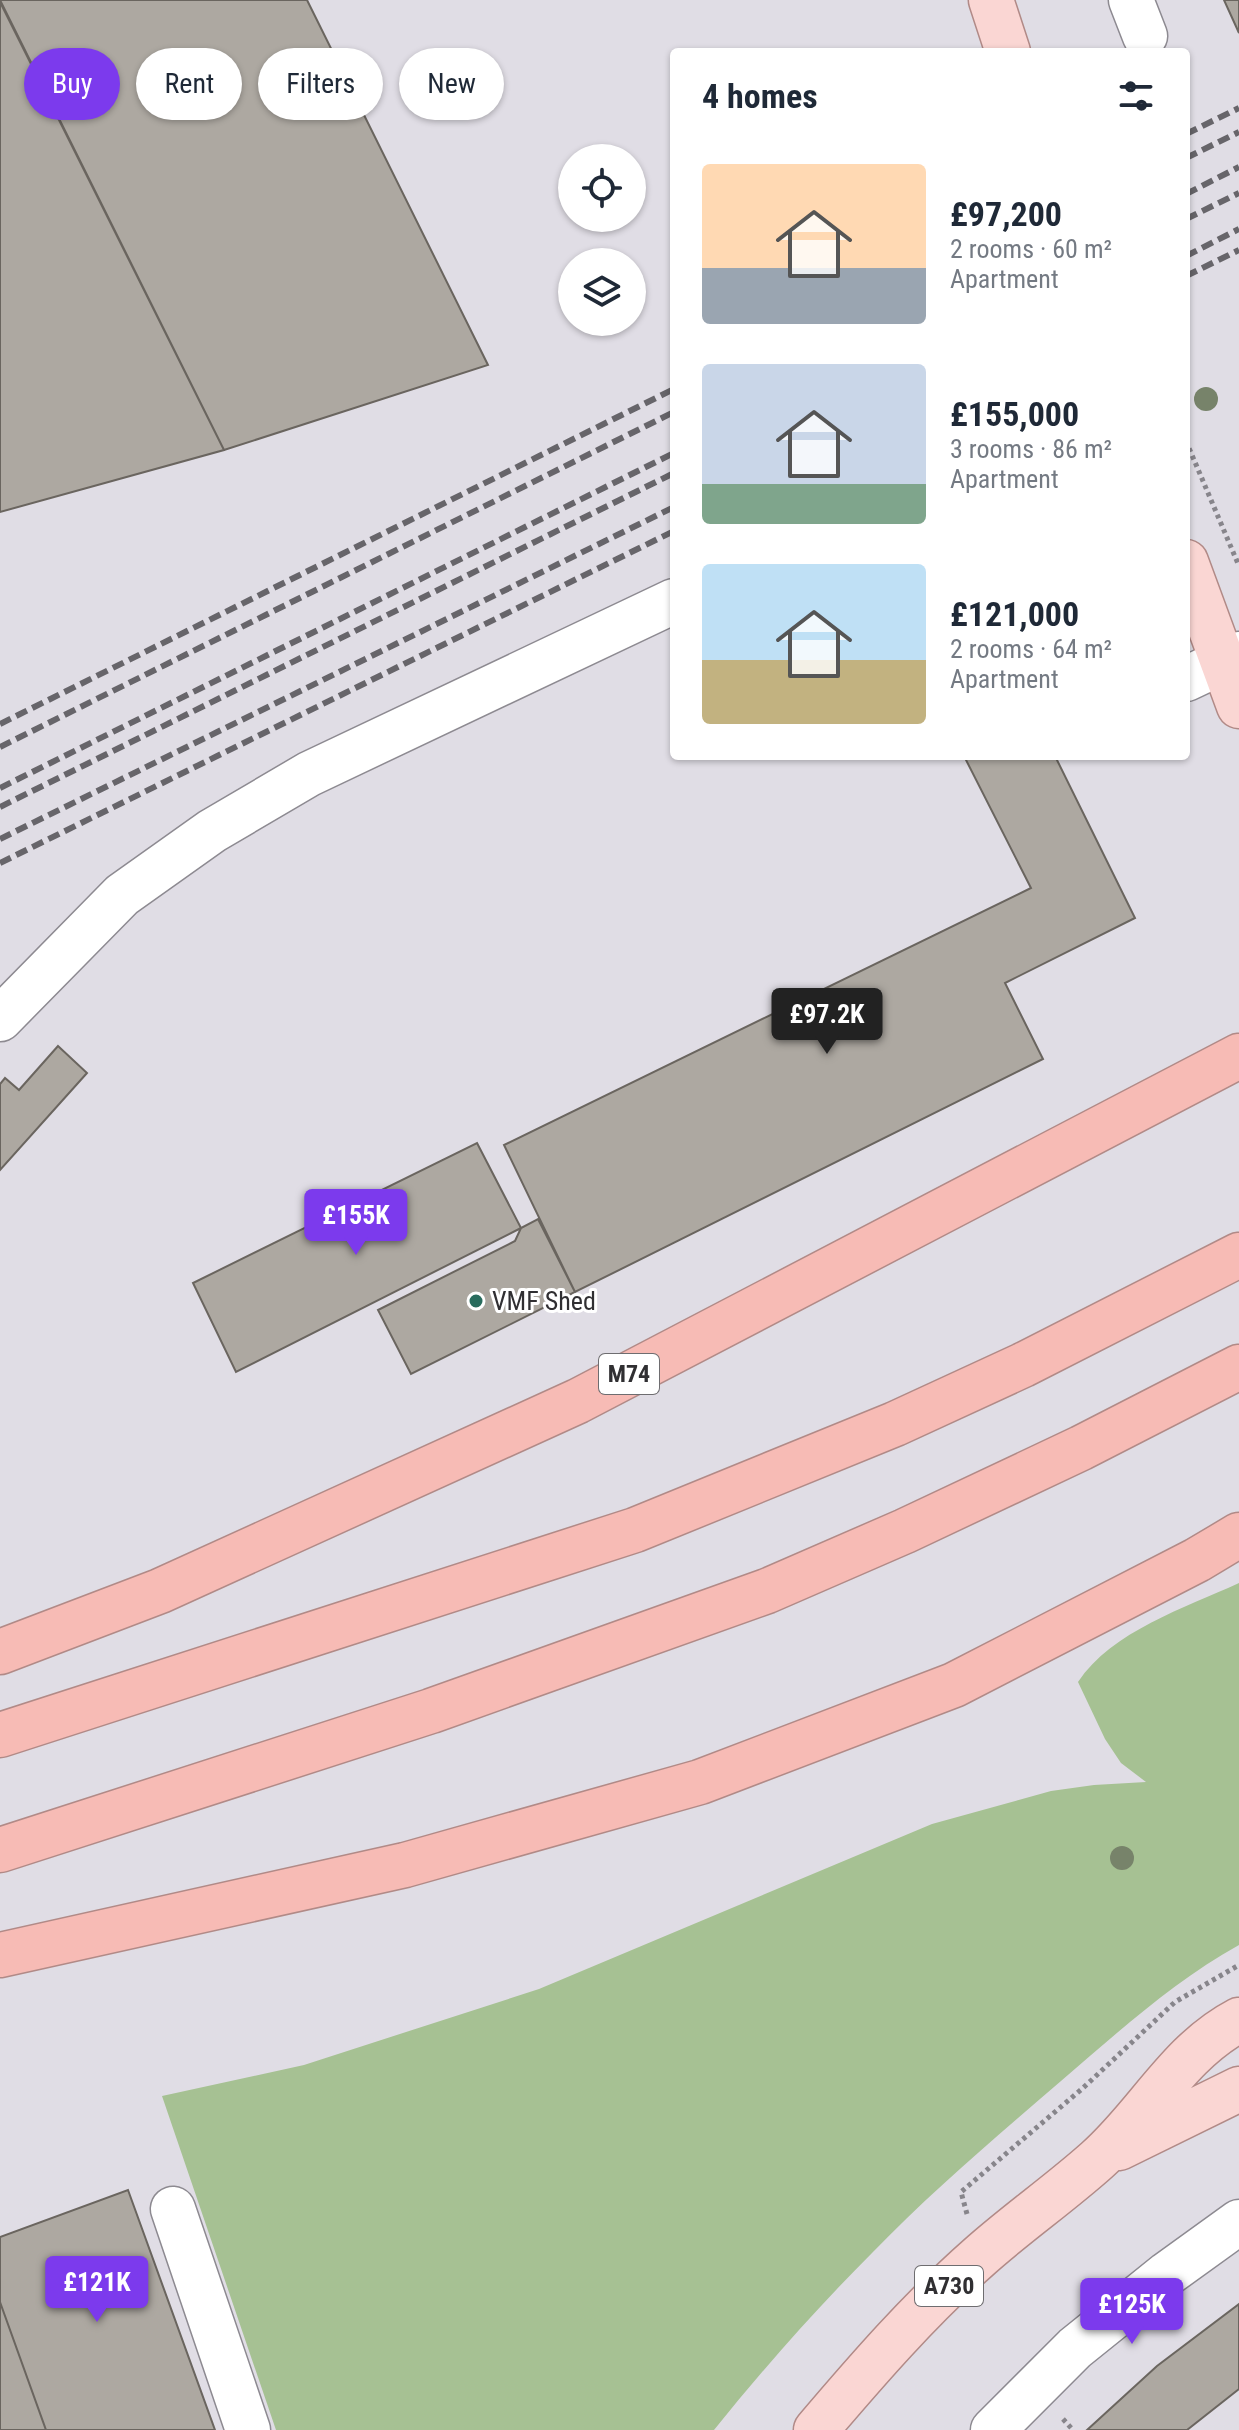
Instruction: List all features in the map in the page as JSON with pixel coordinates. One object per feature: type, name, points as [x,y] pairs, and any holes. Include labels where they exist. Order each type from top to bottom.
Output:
[{"type":"highway","name":"M74","points":[[0,1652],[160,1591],[578,1401],[1239,1056]]},
{"type":"highway","points":[[0,1735],[635,1530],[895,1424],[1023,1365],[1239,1255]]},
{"type":"highway","points":[[0,1850],[431,1711],[767,1591],[919,1525],[1081,1448],[1235,1369]]},
{"type":"highway","points":[[0,1955],[405,1865],[700,1782],[954,1685],[1197,1560],[1239,1535]]},
{"type":"main road","points":[[991,0],[1007,48]]},
{"type":"main road","points":[[1190,576],[1216,665],[1239,706]]},
{"type":"main road","name":"A730","points":[[816,2430],[870,2366],[979,2257],[1099,2159],[1207,2040],[1239,2020]]},
{"type":"main road","name":"A730","points":[[1099,2159],[1239,2089]]},
{"type":"street","points":[[0,1019],[122,895],[212,831],[309,774],[670,603]]},
{"type":"street","points":[[173,2209],[248,2430]]},
{"type":"street","points":[[993,2430],[1075,2348],[1167,2274],[1239,2222]]},
{"type":"path","points":[[1190,450],[1239,566]]},
{"type":"path","points":[[979,2257],[961,2192],[1083,2088],[1175,2002],[1239,1965]]},
{"type":"green space","points":[[1239,1583],[1239,1945],[1147,2008],[941,2186],[831,2296],[714,2430],[276,2430],[162,2096],[304,2065],[539,1989],[932,1824],[1051,1791],[1146,1782],[1121,1763],[1105,1739],[1078,1682],[1092,1664],[1130,1635]]},
{"type":"building","points":[[0,0],[307,0],[331,48],[258,48],[258,120],[367,120],[488,365],[224,450],[60,120],[120,120],[120,48],[24,48]]},
{"type":"building","points":[[1224,0],[1239,0],[1239,33]]},
{"type":"building","points":[[0,2],[24,50],[24,120],[59,120],[224,450],[0,512]]},
{"type":"building","points":[[966,760],[1057,760],[1135,918],[1005,983],[1043,1059],[575,1292],[504,1145],[1031,888]]},
{"type":"building","points":[[58,1046],[87,1073],[0,1170],[0,1084],[5,1078],[19,1090]]},
{"type":"building","points":[[477,1143],[521,1228],[236,1372],[193,1283]]},
{"type":"building","name":"VMF Shed","points":[[538,1219],[575,1292],[411,1374],[378,1310],[515,1241],[521,1228]]},
{"type":"building","points":[[128,2190],[215,2430],[46,2430],[0,2302],[0,2237]]},
{"type":"building","points":[[0,2302],[46,2430],[0,2430]]},
{"type":"building","points":[[1239,2304],[1239,2389],[1187,2430],[1087,2430],[1157,2366]]},
{"type":"railway","points":[[1190,132],[1239,108]]},
{"type":"railway","points":[[1190,156],[1239,132]]},
{"type":"railway","points":[[1190,192],[1239,167]]},
{"type":"railway","points":[[1190,217],[1239,193]]},
{"type":"railway","points":[[1190,254],[1239,229]]},
{"type":"railway","points":[[1190,274],[1239,250]]},
{"type":"railway","points":[[0,724],[670,391]]},
{"type":"railway","points":[[0,747],[670,414]]},
{"type":"railway","points":[[0,788],[670,455]]},
{"type":"railway","points":[[0,807],[670,475]]},
{"type":"railway","points":[[0,839],[670,509]]},
{"type":"railway","points":[[0,863],[670,533]]},
{"type":"place","name":"VMF Shed","points":[[476,1301]]}]
